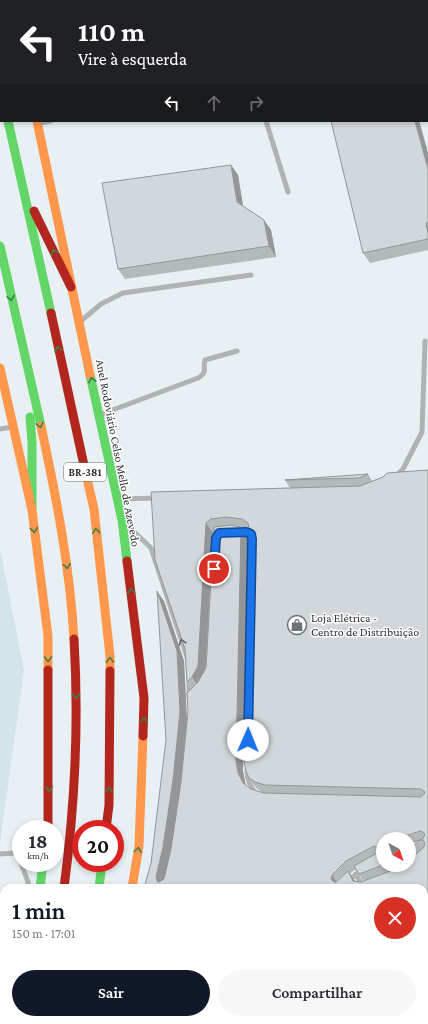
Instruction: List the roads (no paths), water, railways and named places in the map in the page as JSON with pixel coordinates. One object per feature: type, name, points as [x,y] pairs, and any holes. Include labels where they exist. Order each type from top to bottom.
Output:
[{"type":"main road","name":"BR-381","points":[[8,122],[94,509],[110,656],[109,806],[107,820]]},
{"type":"main road","name":"Anel Rodoviário Celso Mello de Azevedo","points":[[38,122],[71,288],[122,520],[144,698],[139,846],[133,884]]},
{"type":"main road","points":[[21,183],[71,288]]},
{"type":"main road","name":"BR-381","points":[[0,246],[60,518],[70,588],[76,660],[76,732],[74,806],[64,884]]},
{"type":"main road","points":[[26,365],[32,442],[32,510]]},
{"type":"main road","points":[[0,368],[12,427],[32,510],[48,636],[48,820]]},
{"type":"main road","points":[[40,884],[42,872]]},
{"type":"main road","points":[[99,884],[101,872]]},
{"type":"lane","points":[[266,122],[288,192]]},
{"type":"lane","points":[[79,322],[101,304],[122,293],[251,275]]},
{"type":"lane","points":[[393,479],[403,469],[422,432],[425,341]]},
{"type":"lane","points":[[99,415],[198,378],[204,375],[205,360],[236,351]]},
{"type":"lane","points":[[0,429],[12,427]]},
{"type":"lane","points":[[118,499],[165,498]]},
{"type":"lane","points":[[122,520],[151,548],[188,660]]},
{"type":"lane","points":[[230,532],[246,532],[251,534],[252,547]]},
{"type":"lane","points":[[188,674],[192,700]]},
{"type":"lane","points":[[247,764],[248,780],[251,788],[259,796]]},
{"type":"lane","points":[[0,854],[12,853]]},
{"type":"lane","points":[[346,884],[356,874],[368,868]]},
{"type":"lane","points":[[25,872],[28,884]]},
{"type":"lane","points":[[356,874],[361,884]]},
{"type":"place","name":"Loja Elétrica - Centro de Distribuição","points":[[297,625]]}]
